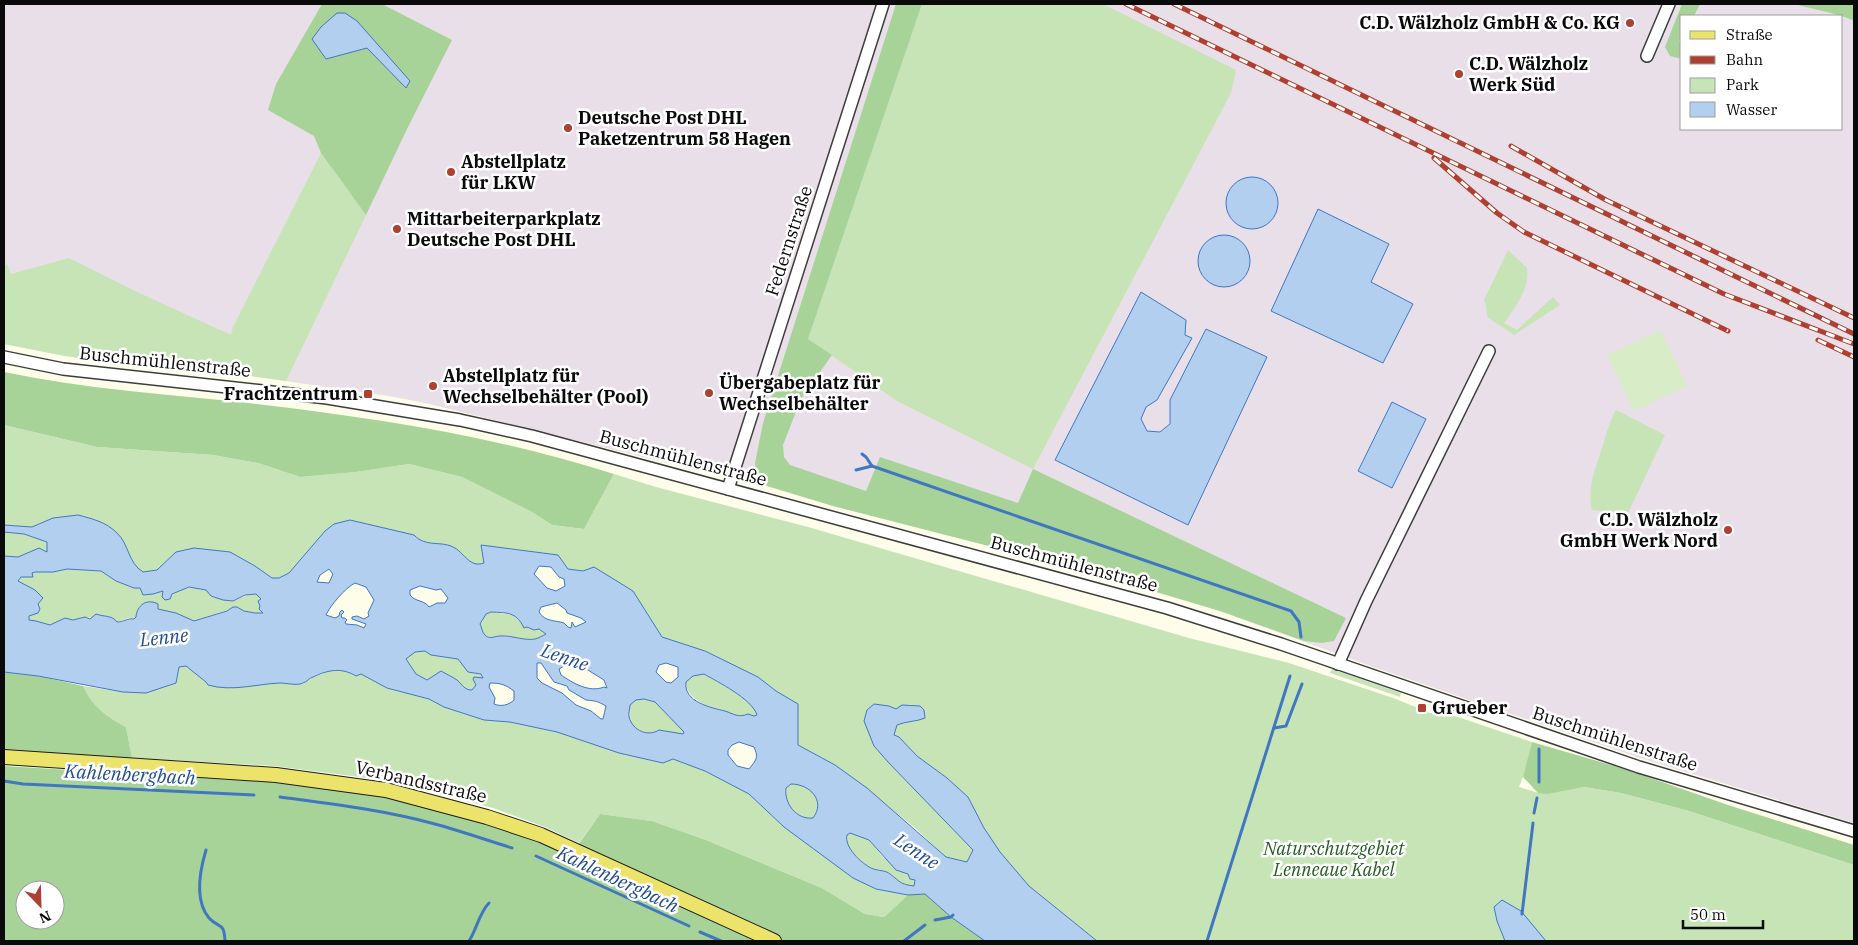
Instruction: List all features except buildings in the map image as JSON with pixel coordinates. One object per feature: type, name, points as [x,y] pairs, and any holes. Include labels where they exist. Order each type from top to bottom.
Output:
[{"type":"main road","name":"Verbandsstraße","points":[[4,757],[276,775],[386,790],[487,816],[541,835],[774,941]]},
{"type":"street","name":"Federnstraße","points":[[728,489],[883,4]]},
{"type":"street","points":[[1647,56],[1668,4]]},
{"type":"street","points":[[1338,664],[1366,601],[1489,351]]},
{"type":"street","name":"Buschmühlenstraße","points":[[4,357],[63,369],[328,398],[460,420],[532,436],[1167,608],[1338,664],[1639,767],[1854,832]]},
{"type":"shaded area","points":[[4,4],[1854,4],[1854,823],[1640,758],[1373,667],[1220,611],[1079,569],[833,506],[767,486],[395,397],[223,372],[172,370],[65,356],[4,344]]},
{"type":"green space","points":[[322,4],[382,4],[452,40],[366,215],[321,153],[314,136],[268,110],[276,84]]},
{"type":"green space","points":[[896,4],[922,4],[808,339],[832,355],[801,399],[783,445],[784,457],[790,465],[866,491],[880,457],[1018,503],[1033,469],[1346,618],[1334,641],[1322,643],[1304,641],[1220,611],[1079,569],[833,506],[767,486],[757,476],[755,463],[763,423]]},
{"type":"green space","points":[[922,4],[1103,4],[1236,70],[1231,93],[1033,469],[897,401],[808,339]]},
{"type":"green space","points":[[1682,4],[1700,4],[1694,15],[1680,15],[1680,58],[1670,56],[1665,47]]},
{"type":"green space","points":[[1795,4],[1854,4],[1854,21],[1843,17],[1843,15]]},
{"type":"green space","points":[[321,153],[366,215],[286,381],[223,372],[172,370],[65,356],[4,344],[4,266],[7,264],[11,274],[69,258],[231,335],[233,327]]},
{"type":"green space","points":[[1508,250],[1527,268],[1527,275],[1521,297],[1504,323],[1517,330],[1553,297],[1560,305],[1514,335],[1487,316],[1484,300]]},
{"type":"green space","points":[[1661,330],[1687,386],[1634,411],[1607,355]]},
{"type":"green space","points":[[4,372],[64,383],[248,403],[387,422],[524,449],[614,474],[584,529],[552,525],[532,512],[462,477],[409,464],[356,472],[300,477],[258,463],[213,455],[97,447],[4,425]]},
{"type":"green space","points":[[1616,410],[1665,435],[1628,513],[1592,510],[1590,493],[1594,471]]},
{"type":"green space","name":"Naturschutzgebiet Lenneaue Kabel","points":[[4,425],[97,447],[213,455],[258,463],[300,477],[356,472],[409,464],[462,477],[532,512],[552,525],[584,529],[614,474],[808,527],[1189,638],[1289,663],[1396,699],[1430,713],[1452,715],[1532,742],[1525,772],[1519,787],[1538,793],[1584,787],[1621,793],[1689,811],[1854,865],[1854,941],[1097,941],[1029,886],[1000,852],[984,828],[968,797],[947,778],[917,756],[899,737],[894,735],[897,725],[918,721],[910,704],[874,746],[973,850],[967,862],[946,857],[914,827],[835,765],[798,745],[798,715],[776,691],[758,677],[705,651],[662,637],[633,591],[583,571],[568,569],[481,545],[484,563],[478,565],[471,563],[453,547],[420,541],[325,531],[289,573],[279,578],[272,578],[230,552],[176,552],[157,570],[143,572],[53,518],[32,527],[4,525]]},
{"type":"green space","points":[[4,532],[24,534],[47,542],[47,552],[39,549],[18,557],[4,556]]},
{"type":"green space","points":[[67,569],[101,571],[116,581],[134,588],[140,588],[143,595],[163,591],[172,595],[184,589],[202,588],[222,599],[230,601],[256,594],[261,599],[258,601],[264,614],[244,611],[237,607],[194,621],[176,613],[158,609],[158,604],[149,602],[137,612],[137,617],[134,619],[129,618],[117,622],[106,616],[98,615],[93,618],[85,617],[73,620],[65,618],[50,625],[29,620],[29,617],[40,609],[38,604],[43,598],[35,590],[17,582],[21,577],[33,577],[32,573],[35,572],[53,572]]},
{"type":"green space","points":[[491,612],[513,615],[527,627],[539,629],[546,634],[533,639],[504,636],[488,637],[483,633],[480,624],[483,621],[483,617]]},
{"type":"green space","points":[[425,651],[441,657],[458,659],[468,672],[481,674],[483,678],[473,679],[476,685],[472,690],[469,690],[454,678],[441,672],[428,680],[416,675],[406,659],[415,652]]},
{"type":"green space","points":[[186,666],[205,681],[228,688],[282,683],[303,684],[329,670],[348,671],[356,676],[361,674],[387,688],[429,699],[444,707],[484,720],[510,722],[557,732],[619,753],[663,763],[673,759],[705,771],[749,794],[784,827],[876,889],[908,895],[884,917],[865,914],[822,888],[706,840],[652,821],[600,814],[579,843],[545,827],[493,808],[383,780],[274,766],[132,758],[126,727],[101,710],[83,686],[123,692],[146,693],[176,683],[179,667]]},
{"type":"green space","points":[[1332,669],[1401,693],[1400,697],[1330,673]]},
{"type":"green space","points":[[4,672],[38,676],[83,686],[101,710],[126,727],[132,758],[4,750]]},
{"type":"green space","points":[[704,674],[741,697],[754,709],[757,715],[755,717],[748,714],[741,715],[721,712],[692,696],[687,689],[686,682],[692,676]]},
{"type":"green space","points":[[644,699],[655,702],[685,732],[683,734],[647,733],[634,727],[629,717],[630,705],[636,700]]},
{"type":"green space","points":[[1532,742],[1625,769],[1728,805],[1854,845],[1854,865],[1689,811],[1621,793],[1584,787],[1547,794],[1538,793],[1523,777]]},
{"type":"green space","points":[[4,766],[270,782],[380,796],[481,821],[571,855],[600,814],[652,821],[706,840],[822,888],[865,914],[884,917],[908,895],[925,894],[951,917],[985,941],[4,941]]},
{"type":"green space","points":[[791,784],[804,787],[814,795],[818,806],[813,818],[801,816],[792,810],[786,794],[786,788]]},
{"type":"green space","points":[[850,833],[869,840],[883,857],[915,880],[914,886],[898,881],[884,871],[867,866],[854,854],[848,845],[847,835]]},
{"type":"water","points":[[337,13],[345,13],[357,21],[410,81],[406,88],[367,48],[326,59],[312,39],[321,27]]},
{"type":"water","points":[[1247,177],[1257,177],[1271,184],[1278,198],[1278,208],[1271,222],[1257,229],[1247,229],[1237,225],[1230,218],[1226,208],[1226,198],[1230,188],[1237,181]]},
{"type":"water","points":[[1318,209],[1389,244],[1371,282],[1413,304],[1383,363],[1271,311]]},
{"type":"water","points":[[1224,235],[1238,239],[1246,247],[1250,261],[1246,275],[1238,283],[1224,287],[1210,283],[1202,275],[1198,261],[1202,247],[1210,239]]},
{"type":"water","points":[[1141,292],[1186,320],[1185,335],[1192,338],[1157,400],[1146,407],[1141,419],[1147,431],[1160,432],[1170,424],[1170,400],[1206,329],[1267,357],[1188,525],[1055,460]]},
{"type":"water","points":[[1392,402],[1426,419],[1392,488],[1358,471]]},
{"type":"water","name":"Lenne","points":[[78,515],[108,526],[121,537],[134,564],[143,572],[157,570],[176,552],[194,548],[230,552],[272,578],[279,578],[289,573],[325,531],[334,524],[350,520],[414,535],[429,543],[445,544],[455,548],[475,564],[484,563],[481,545],[558,555],[568,569],[583,571],[594,567],[633,591],[662,637],[705,651],[758,677],[776,691],[798,704],[798,745],[835,765],[867,788],[946,857],[967,862],[973,850],[874,746],[864,721],[867,710],[874,704],[896,709],[902,705],[920,706],[924,710],[925,718],[897,725],[894,735],[899,737],[917,756],[947,778],[968,797],[984,828],[1000,852],[1029,886],[1097,941],[985,941],[951,917],[925,894],[908,895],[876,889],[853,878],[784,827],[749,794],[705,771],[673,759],[663,763],[619,753],[557,732],[510,722],[484,720],[444,707],[429,699],[387,688],[361,674],[356,676],[345,671],[329,671],[301,684],[280,683],[226,688],[208,685],[186,666],[179,667],[176,683],[146,693],[123,692],[38,676],[4,672],[4,556],[18,557],[39,548],[47,552],[47,542],[24,534],[4,532],[4,525],[32,527],[53,518]],"holes":[[[539,566],[551,567],[559,577],[564,579],[565,586],[556,591],[547,588],[534,574]],[[67,569],[101,571],[116,581],[134,588],[140,588],[143,595],[163,591],[162,597],[165,600],[170,599],[172,594],[189,587],[206,590],[211,596],[223,600],[233,601],[245,595],[256,594],[261,599],[258,601],[259,609],[263,613],[244,611],[233,607],[227,611],[194,621],[176,613],[158,609],[158,604],[154,602],[146,602],[140,606],[134,619],[117,622],[110,617],[96,614],[90,619],[85,617],[73,620],[65,618],[50,625],[29,620],[29,616],[38,613],[40,609],[38,604],[43,598],[35,590],[18,581],[21,577],[33,577],[32,573]],[[329,569],[333,574],[329,583],[317,582],[320,575]],[[355,583],[366,587],[374,600],[368,613],[369,616],[364,619],[357,616],[352,617],[352,619],[366,624],[364,628],[346,624],[347,620],[342,618],[341,615],[344,612],[342,610],[339,616],[335,618],[326,615],[342,593]],[[420,586],[436,590],[441,589],[448,598],[445,603],[437,603],[429,607],[410,595],[410,590]],[[557,603],[567,613],[586,622],[575,627],[572,622],[571,628],[564,623],[547,619],[539,612],[541,607]],[[491,612],[510,614],[518,618],[524,628],[539,629],[546,634],[536,639],[504,636],[488,637],[484,634],[480,624],[486,614]],[[425,651],[431,655],[458,659],[468,672],[481,674],[483,678],[474,677],[476,685],[472,690],[469,690],[457,680],[441,671],[427,680],[416,674],[406,659],[415,652]],[[537,663],[541,663],[554,682],[567,686],[569,690],[586,700],[596,701],[606,706],[603,719],[591,711],[576,705],[562,693],[542,683],[537,678]],[[666,663],[678,667],[678,677],[671,683],[666,682],[656,672],[659,665]],[[564,666],[583,667],[604,680],[607,688],[593,689],[576,684],[561,675],[559,669]],[[704,674],[742,697],[749,703],[757,715],[739,716],[706,706],[689,695],[686,689],[686,682],[693,676]],[[490,683],[497,683],[514,691],[514,700],[512,702],[502,705],[494,704],[495,698],[489,687]],[[644,699],[655,702],[684,732],[683,734],[659,730],[646,733],[637,729],[629,716],[630,705],[636,700]],[[739,742],[754,747],[756,754],[755,761],[749,769],[737,766],[728,755],[728,750],[732,745]],[[791,784],[810,790],[817,800],[818,806],[813,818],[807,818],[796,813],[789,805],[786,788]],[[850,833],[869,840],[896,870],[908,874],[910,879],[915,880],[914,886],[898,881],[886,872],[871,868],[858,859],[847,840],[847,835]]]},
{"type":"water","points":[[1502,900],[1521,911],[1546,941],[1505,941],[1494,907]]},
{"type":"waterway","points":[[862,454],[872,466]]},
{"type":"waterway","points":[[856,470],[872,466],[1291,611],[1299,622],[1301,637]]},
{"type":"waterway","points":[[1207,941],[1290,676]]},
{"type":"waterway","points":[[1274,728],[1286,726],[1302,684]]},
{"type":"waterway","points":[[1539,749],[1539,782]]},
{"type":"waterway","name":"Kahlenbergbach","points":[[4,781],[23,784],[254,795]]},
{"type":"waterway","name":"Kahlenbergbach","points":[[280,797],[358,808],[416,819],[512,848]]},
{"type":"waterway","points":[[1534,813],[1537,798]]},
{"type":"waterway","points":[[1522,914],[1533,823]]},
{"type":"waterway","points":[[206,850],[200,876],[201,903],[209,918],[222,928],[225,941]]},
{"type":"waterway","name":"Kahlenbergbach","points":[[536,856],[689,926]]},
{"type":"waterway","points":[[469,941],[483,911],[489,903]]},
{"type":"waterway","name":"Kahlenbergbach","points":[[935,920],[953,915]]},
{"type":"waterway","name":"Kahlenbergbach","points":[[904,941],[925,925]]},
{"type":"waterway","name":"Kahlenbergbach","points":[[700,932],[721,941]]},
{"type":"railway","points":[[1126,4],[1724,294],[1854,344]]},
{"type":"railway","points":[[1174,4],[1854,334]]},
{"type":"railway","points":[[1511,146],[1606,200],[1854,318]]},
{"type":"railway","points":[[1434,158],[1497,213],[1524,232],[1728,331]]},
{"type":"railway","points":[[1818,340],[1854,357]]},
{"type":"place","name":"C.D. Wälzholz GmbH & Co. KG","points":[[1630,23]]},
{"type":"place","name":"C.D. Wälzholz Werk Süd","points":[[1459,74]]},
{"type":"place","name":"Deutsche Post DHL Paketzentrum 58 Hagen","points":[[568,128]]},
{"type":"place","name":"Abstellplatz für LKW","points":[[451,172]]},
{"type":"place","name":"Mittarbeiterparkplatz Deutsche Post DHL","points":[[397,229]]},
{"type":"place","name":"Abstellplatz für Wechselbehälter (Pool)","points":[[433,386]]},
{"type":"place","name":"Übergabeplatz für Wechselbehälter","points":[[709,393]]},
{"type":"place","name":"Frachtzentrum","points":[[368,394]]},
{"type":"place","name":"C.D. Wälzholz GmbH Werk Nord","points":[[1728,530]]},
{"type":"place","name":"Grueber","points":[[1422,708]]}]
